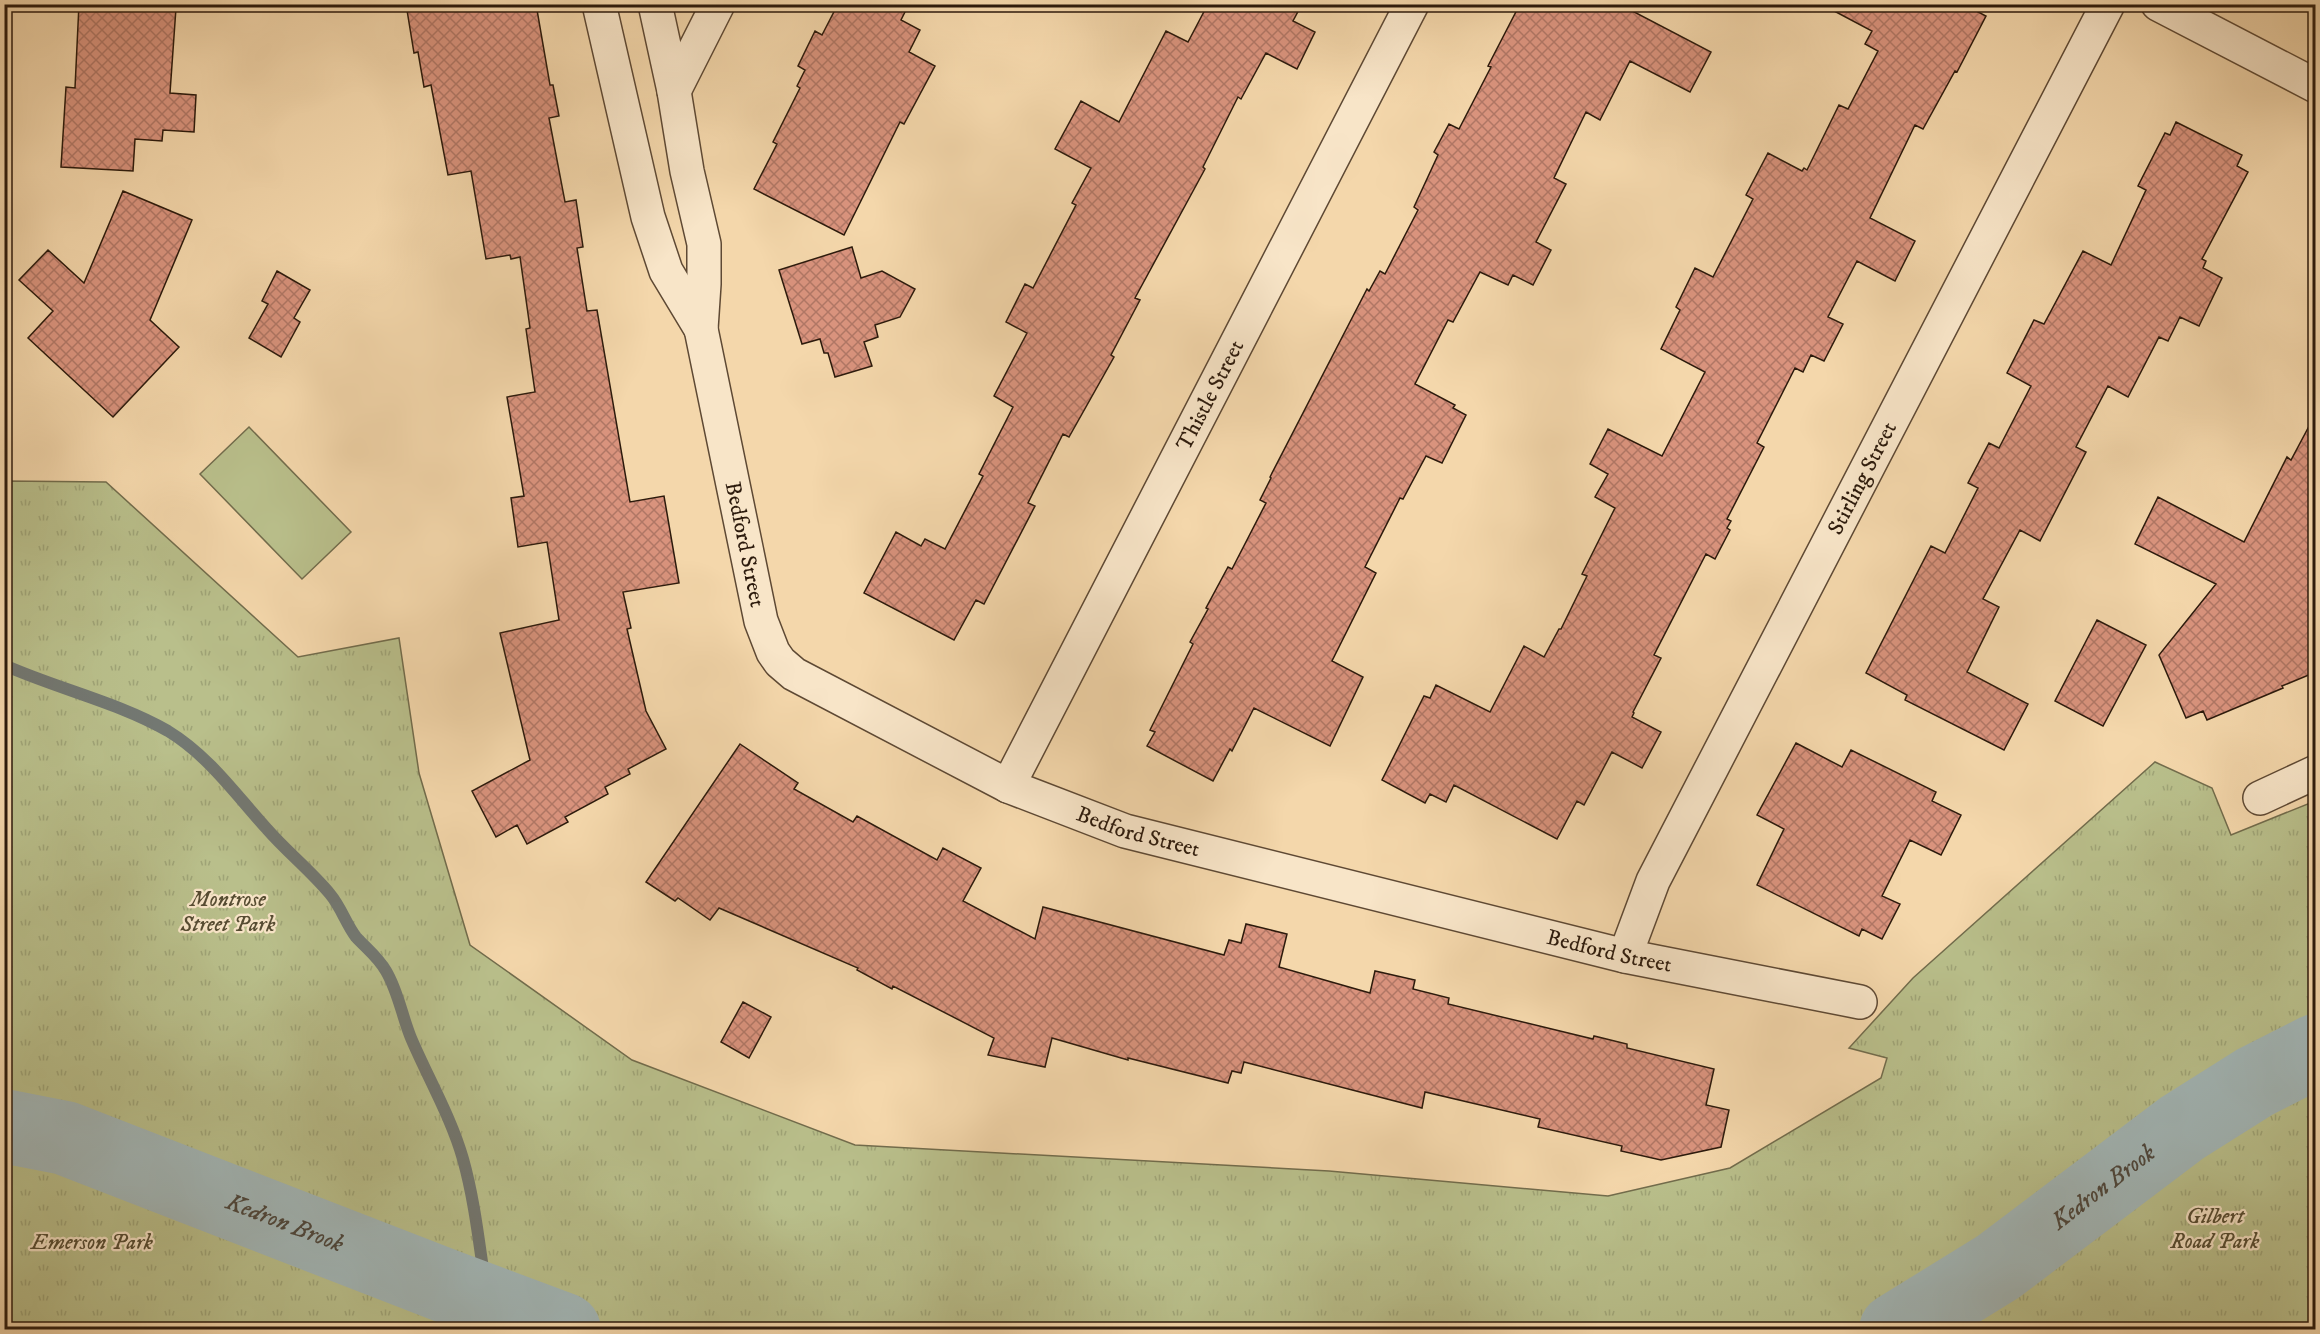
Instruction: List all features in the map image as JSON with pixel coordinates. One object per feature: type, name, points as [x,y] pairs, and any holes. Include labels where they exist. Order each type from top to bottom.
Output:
[{"type":"street","name":"Bedford Street","points":[[599,4],[651,228],[666,271],[701,329]]},
{"type":"street","name":"Bedford Street","points":[[655,4],[704,244],[701,329],[761,621],[773,652],[780,662],[794,674],[1008,786],[1125,831],[1625,956],[1860,1002]]},
{"type":"street","points":[[674,91],[718,4]]},
{"type":"street","name":"Thistle Street","points":[[1008,786],[1412,4]]},
{"type":"street","name":"Stirling Street","points":[[1625,956],[1653,881],[2108,4]]},
{"type":"street","points":[[2158,4],[2316,86]]},
{"type":"street","points":[[2260,798],[2316,772]]},
{"type":"green space","points":[[249,427],[351,532],[302,579],[200,474]]},
{"type":"green space","name":"Montrose Street Park","points":[[5,481],[106,482],[298,657],[399,638],[419,773],[470,945],[632,1060],[855,1145],[1329,1171],[1608,1196],[1730,1168],[1881,1078],[1887,1058],[1849,1048],[1913,978],[2155,762],[2212,788],[2231,835],[2315,801],[2315,1329],[5,1329]]},
{"type":"building","points":[[79,4],[176,8],[170,93],[196,95],[194,132],[163,130],[162,141],[135,139],[133,171],[61,167],[66,87],[75,88]]},
{"type":"building","points":[[406,4],[536,4],[550,85],[553,85],[559,116],[549,118],[565,202],[576,200],[583,247],[577,248],[587,311],[597,310],[630,502],[664,496],[679,583],[623,592],[631,628],[627,629],[646,711],[666,749],[628,769],[630,774],[605,787],[608,794],[565,817],[568,822],[527,844],[517,825],[496,837],[472,791],[530,760],[500,633],[559,620],[547,542],[518,547],[511,498],[524,496],[507,397],[535,392],[526,329],[530,328],[520,257],[511,259],[510,255],[486,259],[471,171],[448,175],[431,85],[424,87],[418,52],[414,53]]},
{"type":"building","points":[[838,4],[909,4],[901,20],[920,30],[909,52],[935,66],[904,124],[900,122],[844,235],[754,189],[777,144],[773,142],[800,88],[797,86],[805,70],[798,66],[815,31],[822,35]]},
{"type":"building","points":[[1208,4],[1302,4],[1293,21],[1315,32],[1297,69],[1266,53],[1241,99],[1238,97],[1203,167],[1205,169],[1135,298],[1140,300],[1111,355],[1114,357],[1069,437],[1063,434],[1028,503],[1035,506],[984,604],[976,600],[954,640],[864,593],[896,532],[921,546],[925,539],[945,549],[983,476],[979,474],[1013,407],[994,396],[1027,333],[1006,322],[1025,284],[1033,288],[1076,205],[1072,203],[1091,168],[1055,149],[1081,101],[1119,122],[1166,31],[1188,42]]},
{"type":"building","points":[[1520,4],[1619,4],[1711,52],[1690,92],[1630,61],[1600,120],[1586,112],[1554,178],[1566,184],[1536,242],[1551,250],[1533,285],[1513,275],[1508,285],[1480,272],[1453,322],[1448,320],[1415,384],[1455,405],[1453,408],[1466,415],[1442,463],[1426,456],[1403,499],[1400,498],[1365,567],[1376,573],[1332,661],[1363,677],[1330,746],[1254,708],[1232,751],[1230,749],[1213,781],[1147,746],[1155,732],[1150,730],[1193,644],[1190,642],[1208,609],[1206,608],[1228,567],[1232,569],[1266,503],[1260,500],[1270,477],[1367,289],[1369,291],[1380,271],[1385,274],[1418,210],[1414,207],[1438,155],[1434,152],[1449,124],[1459,129]]},
{"type":"building","points":[[1821,4],[1963,4],[1986,16],[1957,72],[1955,71],[1923,129],[1915,125],[1870,218],[1915,241],[1895,281],[1857,261],[1828,317],[1843,324],[1824,361],[1811,355],[1803,372],[1795,368],[1757,443],[1764,447],[1727,519],[1731,521],[1727,528],[1730,530],[1715,559],[1706,554],[1654,655],[1661,658],[1632,717],[1661,732],[1642,768],[1612,752],[1584,805],[1577,801],[1557,839],[1454,785],[1446,802],[1430,794],[1425,803],[1382,780],[1424,696],[1430,698],[1436,685],[1490,712],[1524,646],[1544,657],[1561,629],[1587,576],[1582,574],[1615,508],[1595,497],[1608,474],[1590,464],[1608,429],[1662,456],[1705,372],[1661,349],[1680,310],[1676,307],[1695,268],[1713,277],[1753,199],[1746,195],[1768,153],[1802,171],[1804,168],[1807,170],[1839,105],[1848,109],[1878,51],[1865,44],[1872,31]]},
{"type":"building","points":[[2176,122],[2242,155],[2237,166],[2248,172],[2202,259],[2206,261],[2203,268],[2222,278],[2199,326],[2180,317],[2168,341],[2159,337],[2128,397],[2108,386],[2076,447],[2086,452],[2040,541],[2020,530],[1983,599],[1999,607],[1967,672],[2028,704],[2004,750],[1905,700],[1907,695],[1866,673],[1931,546],[1945,553],[1978,488],[1968,483],[1989,443],[1999,448],[2031,386],[2007,373],[2034,320],[2044,324],[2083,251],[2111,265],[2146,190],[2138,186],[2165,133],[2170,135]]},
{"type":"building","points":[[123,191],[192,220],[150,320],[179,347],[113,417],[28,338],[53,311],[19,280],[48,250],[84,283]]},
{"type":"building","points":[[852,247],[861,278],[882,271],[915,289],[900,317],[875,325],[878,337],[864,342],[872,366],[835,377],[828,353],[824,353],[820,339],[802,344],[779,270]]},
{"type":"building","points":[[277,271],[310,290],[294,318],[300,322],[281,357],[249,338],[268,304],[262,301]]},
{"type":"building","points":[[2316,413],[2316,672],[2207,720],[2203,711],[2186,718],[2159,655],[2216,584],[2135,544],[2158,497],[2244,542],[2287,457],[2291,460]]},
{"type":"building","points":[[2097,620],[2146,645],[2103,726],[2055,701]]},
{"type":"building","points":[[1796,743],[1842,767],[1851,750],[1936,792],[1932,801],[1961,815],[1941,855],[1910,840],[1882,896],[1900,904],[1882,939],[1862,929],[1859,936],[1757,885],[1784,829],[1757,815]]},
{"type":"building","points":[[740,744],[798,783],[794,789],[853,822],[857,816],[937,860],[943,848],[981,868],[963,901],[1035,939],[1043,907],[1224,955],[1229,940],[1241,943],[1246,924],[1287,934],[1279,967],[1370,993],[1375,971],[1415,980],[1413,989],[1449,998],[1448,1004],[1593,1039],[1594,1036],[1627,1044],[1627,1048],[1714,1069],[1706,1105],[1729,1110],[1721,1147],[1661,1160],[1621,1151],[1622,1146],[1538,1127],[1540,1119],[1425,1092],[1422,1108],[1244,1062],[1241,1073],[1232,1071],[1228,1083],[1128,1058],[1128,1060],[1052,1038],[1045,1067],[988,1055],[994,1038],[893,986],[892,989],[857,970],[858,968],[719,908],[710,920],[678,898],[675,901],[646,882]]},
{"type":"building","points":[[743,1002],[771,1017],[749,1058],[721,1042]]},
{"type":"waterway","points":[[4,665],[128,712],[168,731],[183,741],[209,764],[334,899],[356,937],[386,971],[397,995],[411,1038],[452,1128],[463,1159],[471,1194],[488,1302]]},
{"type":"waterway","name":"Kedron Brook","points":[[1896,1330],[1998,1267],[2182,1128],[2255,1082],[2316,1051]]},
{"type":"waterway","name":"Kedron Brook","points":[[4,1126],[65,1138],[564,1330]]},
{"type":"park label","name":"Gilbert Road Park","points":[[2215,1228]]},
{"type":"park label","name":"Emerson Park","points":[[92,1242]]}]
